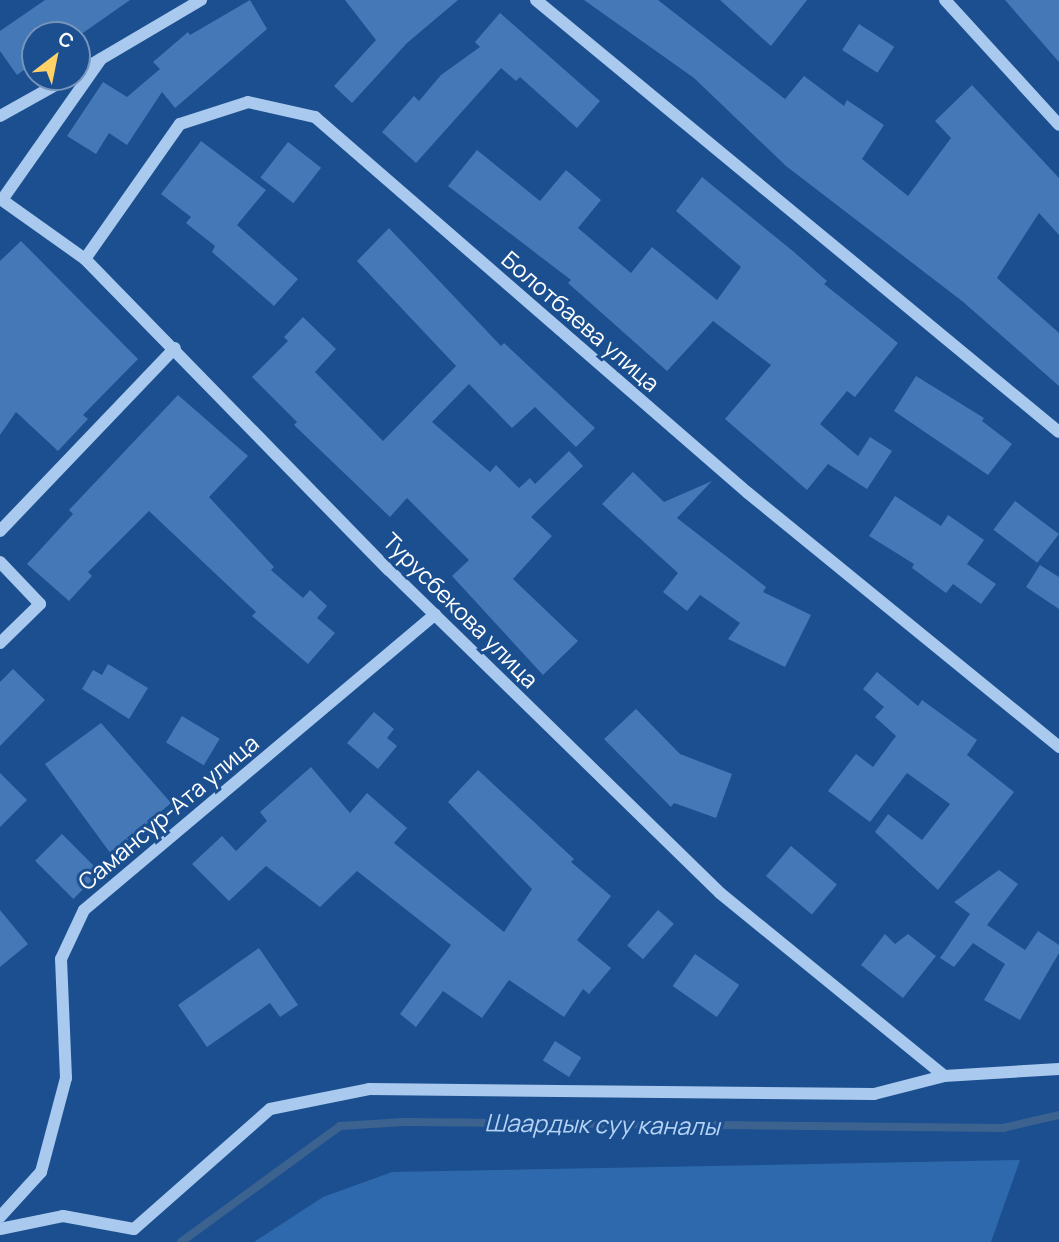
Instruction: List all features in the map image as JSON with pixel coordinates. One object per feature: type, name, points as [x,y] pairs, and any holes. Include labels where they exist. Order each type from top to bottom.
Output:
[{"type":"street","points":[[91,65],[201,0]]},
{"type":"street","points":[[536,0],[1059,432]]},
{"type":"street","points":[[945,0],[1059,125]]},
{"type":"street","name":"Турусбекова улица","points":[[101,59],[2,200],[85,259],[435,614],[720,893],[944,1076]]},
{"type":"street","points":[[0,116],[45,91]]},
{"type":"street","name":"Болотбаева улица","points":[[85,259],[180,124],[248,102],[315,117],[748,494],[1059,747]]},
{"type":"street","points":[[0,531],[175,348]]},
{"type":"street","points":[[0,562],[40,604],[0,643]]},
{"type":"street","name":"Самансур-Ата улица","points":[[0,1217],[41,1172],[66,1078],[61,959],[84,911],[435,614]]},
{"type":"street","points":[[0,1229],[63,1216],[134,1229],[270,1110],[369,1089],[874,1094],[944,1076],[1059,1069]]},
{"type":"shaded area","points":[[1020,1160],[991,1242],[254,1242],[323,1197],[392,1172]]},
{"type":"building","points":[[45,0],[130,0],[91,27],[91,21],[21,21],[21,72],[17,75],[0,51],[0,31]]},
{"type":"building","points":[[250,0],[267,29],[175,108],[162,92],[127,145],[109,133],[96,154],[67,136],[103,82],[127,97],[160,69],[153,62],[188,32],[190,35]]},
{"type":"building","points":[[345,0],[458,0],[407,43],[352,103],[334,86],[376,40]]},
{"type":"building","points":[[584,0],[658,0],[785,99],[804,76],[844,106],[847,100],[884,125],[862,159],[908,196],[951,138],[935,121],[972,85],[1059,178],[1059,235],[1039,213],[997,278],[1059,333],[1059,386],[962,301],[786,166],[694,78]]},
{"type":"building","points":[[720,0],[807,0],[771,46]]},
{"type":"building","points":[[1005,0],[1059,0],[1059,62]]},
{"type":"building","points":[[500,13],[600,101],[577,128],[520,77],[516,81],[501,68],[416,163],[382,132],[414,96],[419,101],[441,75],[480,47],[475,42]]},
{"type":"building","points":[[859,24],[894,47],[877,73],[842,50]]},
{"type":"building","points":[[201,141],[266,190],[237,225],[298,279],[274,306],[212,252],[215,246],[186,223],[191,217],[161,194]]},
{"type":"building","points":[[288,142],[321,168],[293,203],[260,177]]},
{"type":"building","points":[[477,150],[540,201],[566,170],[601,200],[578,228],[631,273],[652,247],[717,300],[741,267],[676,211],[702,177],[794,252],[827,281],[824,284],[898,343],[855,397],[847,391],[820,424],[858,456],[870,437],[892,451],[867,489],[828,464],[807,490],[725,419],[771,365],[713,321],[667,371],[568,283],[571,280],[448,186]]},
{"type":"building","points":[[389,228],[501,346],[504,343],[595,428],[576,447],[535,407],[512,428],[469,384],[432,422],[490,472],[496,465],[519,488],[530,478],[535,484],[569,451],[583,466],[531,517],[552,536],[513,579],[578,641],[543,675],[452,576],[469,560],[407,498],[390,517],[294,425],[297,422],[252,377],[288,341],[284,337],[303,317],[336,349],[315,372],[383,441],[456,366],[357,261]]},
{"type":"building","points":[[21,241],[138,359],[83,415],[88,419],[58,451],[16,412],[0,435],[0,261]]},
{"type":"building","points":[[916,376],[984,418],[982,421],[1012,444],[988,475],[894,411]]},
{"type":"building","points":[[178,395],[248,456],[209,497],[274,567],[271,570],[303,598],[310,590],[327,606],[317,618],[335,633],[308,664],[252,616],[256,612],[149,511],[88,572],[92,576],[69,601],[27,564],[73,514],[69,510]]},
{"type":"building","points":[[633,472],[664,502],[712,481],[677,518],[766,587],[763,592],[811,615],[785,667],[728,639],[740,623],[700,595],[687,611],[663,592],[678,573],[602,504]]},
{"type":"building","points":[[895,496],[941,526],[948,515],[984,540],[967,564],[996,584],[981,604],[953,584],[946,593],[912,568],[914,564],[869,536]]},
{"type":"building","points":[[1015,501],[1059,534],[1037,563],[993,530]]},
{"type":"building","points":[[1040,565],[1059,577],[1059,609],[1026,587]]},
{"type":"building","points":[[108,664],[148,688],[129,719],[82,689],[93,670],[102,675]]},
{"type":"building","points":[[13,669],[45,700],[0,746],[0,682]]},
{"type":"building","points":[[877,672],[918,706],[922,700],[977,740],[967,755],[1014,792],[938,890],[875,832],[888,814],[922,840],[950,804],[907,773],[870,822],[828,791],[856,754],[873,767],[896,736],[875,717],[884,707],[863,689]]},
{"type":"building","points":[[636,709],[680,754],[732,774],[716,818],[674,803],[671,807],[604,739]]},
{"type":"building","points":[[374,712],[394,729],[387,738],[397,746],[378,769],[347,743]]},
{"type":"building","points":[[182,716],[220,739],[204,765],[166,743]]},
{"type":"building","points":[[101,723],[171,803],[111,854],[45,764]]},
{"type":"building","points":[[311,767],[350,813],[367,793],[407,828],[394,843],[504,932],[532,889],[448,802],[478,770],[574,859],[571,862],[611,896],[577,940],[611,968],[589,994],[583,989],[564,1017],[509,980],[482,1018],[443,991],[416,1027],[400,1014],[451,945],[357,871],[320,907],[266,866],[229,901],[192,864],[222,836],[236,851],[267,821],[260,812]]},
{"type":"building","points":[[0,773],[27,800],[0,827]]},
{"type":"building","points":[[62,834],[100,872],[73,899],[35,861]]},
{"type":"building","points":[[791,846],[837,885],[812,914],[766,876]]},
{"type":"building","points":[[999,870],[1018,884],[987,925],[1025,950],[1038,931],[1059,945],[1059,953],[1020,1020],[984,1000],[1005,964],[973,943],[954,967],[940,958],[970,914],[954,902]]},
{"type":"building","points":[[0,910],[28,944],[0,967]]},
{"type":"building","points":[[658,910],[674,924],[643,959],[627,945]]},
{"type":"building","points":[[885,934],[895,944],[908,934],[936,956],[903,998],[861,965]]},
{"type":"building","points":[[259,948],[298,1005],[280,1017],[270,1003],[207,1047],[178,1005]]},
{"type":"building","points":[[695,954],[739,985],[717,1017],[673,986]]},
{"type":"building","points":[[555,1041],[581,1057],[569,1077],[543,1061]]},
{"type":"waterway","name":"Шаардык суу каналы","points":[[181,1242],[340,1126],[405,1122],[1003,1128],[1059,1115]]}]
